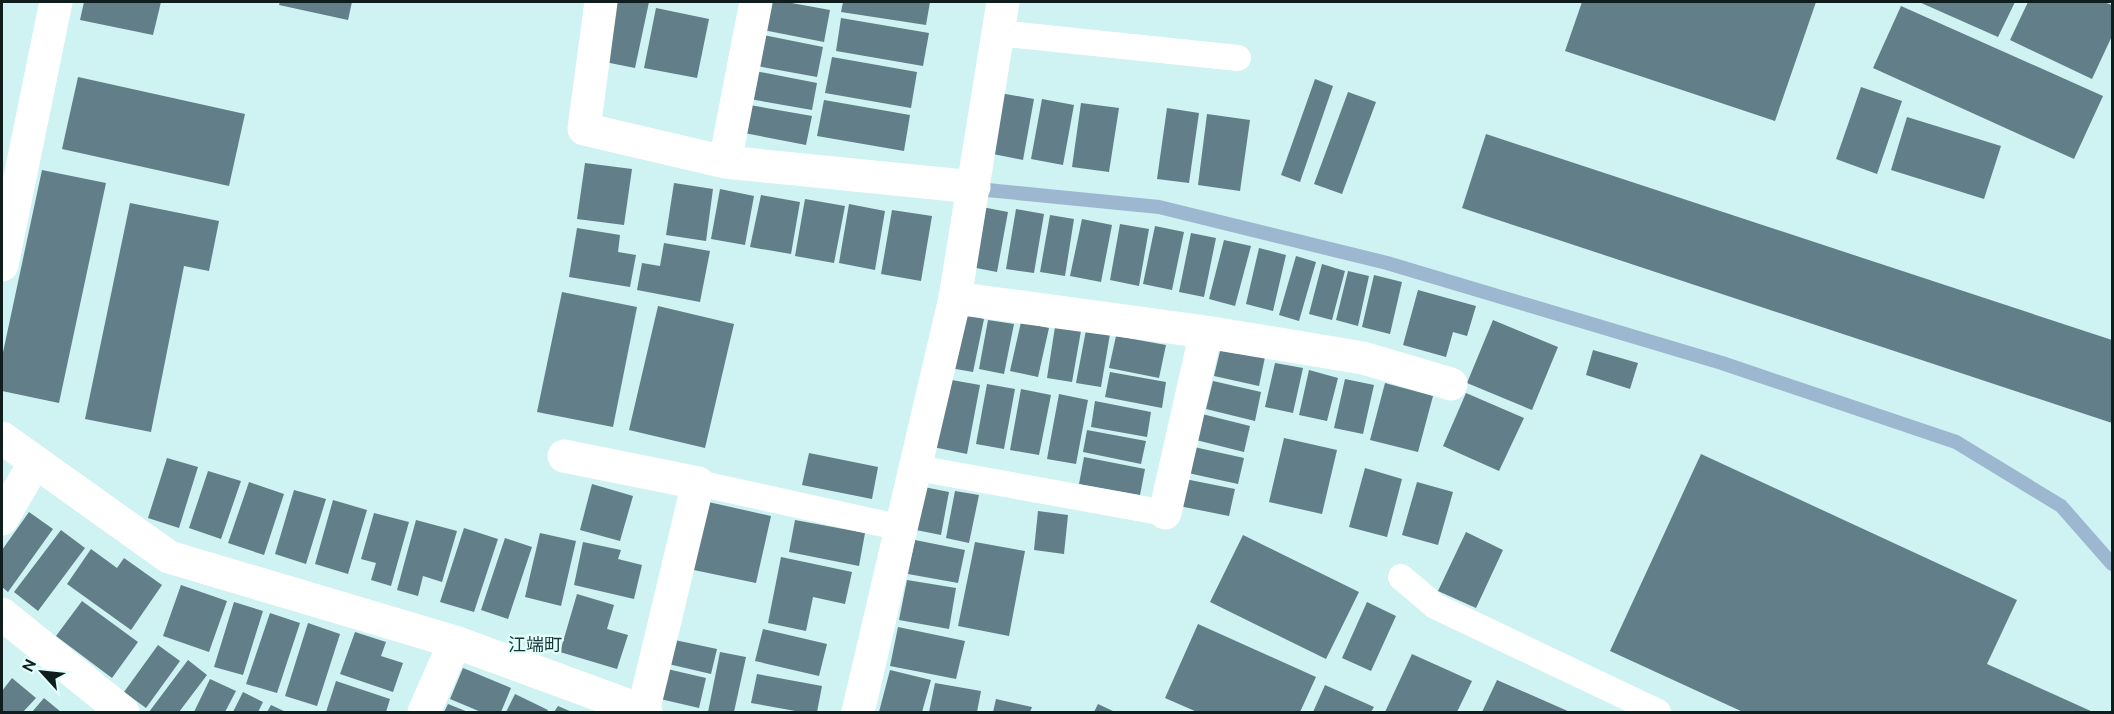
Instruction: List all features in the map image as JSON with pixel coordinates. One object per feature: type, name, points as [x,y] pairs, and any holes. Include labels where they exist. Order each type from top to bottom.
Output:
[{"type":"street","points":[[2,265],[56,2]]},
{"type":"street","points":[[601,2],[584,129],[724,162],[974,187]]},
{"type":"street","points":[[724,162],[756,2]]},
{"type":"street","points":[[858,712],[955,298],[1003,2]]},
{"type":"street","points":[[955,298],[1206,332],[1363,358],[1451,384]]},
{"type":"street","points":[[1166,513],[1206,332]]},
{"type":"street","points":[[2,438],[169,557],[455,642],[644,712],[698,483],[564,456]]},
{"type":"street","points":[[2,519],[35,462]]},
{"type":"street","points":[[2,614],[123,712]]},
{"type":"street","points":[[424,712],[455,642]]},
{"type":"lane","points":[[998,33],[1238,58]]},
{"type":"lane","points":[[917,468],[1166,513]]},
{"type":"lane","points":[[698,483],[902,528]]},
{"type":"lane","points":[[1401,577],[1435,606],[1658,712]]},
{"type":"building","points":[[84,2],[161,2],[153,35],[80,20]]},
{"type":"building","points":[[280,2],[352,2],[348,20],[279,5]]},
{"type":"building","points":[[611,2],[649,2],[635,68],[600,61]]},
{"type":"building","points":[[763,2],[786,2],[830,10],[824,42],[758,29]]},
{"type":"building","points":[[843,2],[930,2],[926,25],[841,12]]},
{"type":"building","points":[[1582,2],[1816,2],[1775,121],[1565,51]]},
{"type":"building","points":[[1919,2],[2015,2],[1998,37]]},
{"type":"building","points":[[2028,2],[2104,2],[2112,5],[2112,36],[2092,79],[2010,40]]},
{"type":"building","points":[[1901,6],[2103,96],[2074,159],[1873,68]]},
{"type":"building","points":[[656,8],[709,19],[697,78],[644,68]]},
{"type":"building","points":[[841,18],[929,33],[923,66],[836,51]]},
{"type":"building","points":[[758,34],[823,47],[817,77],[751,65]]},
{"type":"building","points":[[832,57],[917,72],[911,108],[825,93]]},
{"type":"building","points":[[750,70],[817,83],[812,110],[744,98]]},
{"type":"building","points":[[78,77],[245,114],[229,186],[62,149]]},
{"type":"building","points":[[1315,79],[1333,86],[1300,182],[1281,175]]},
{"type":"building","points":[[1861,87],[1902,101],[1877,174],[1836,159]]},
{"type":"building","points":[[1348,92],[1376,102],[1342,194],[1314,184]]},
{"type":"building","points":[[1000,93],[1034,99],[1023,160],[988,153]]},
{"type":"building","points":[[1042,99],[1074,105],[1063,165],[1031,159]]},
{"type":"building","points":[[824,100],[910,115],[904,151],[817,136]]},
{"type":"building","points":[[1081,103],[1119,108],[1109,172],[1072,167]]},
{"type":"building","points":[[744,104],[812,116],[806,145],[739,132]]},
{"type":"building","points":[[1167,108],[1199,113],[1189,183],[1157,179]]},
{"type":"building","points":[[1207,114],[1250,120],[1240,191],[1198,185]]},
{"type":"building","points":[[1907,117],[2001,146],[1984,199],[1891,170]]},
{"type":"building","points":[[1486,134],[2112,340],[2112,423],[1462,208]]},
{"type":"building","points":[[585,163],[632,169],[624,225],[577,219]]},
{"type":"building","points":[[42,170],[106,183],[59,403],[2,391],[2,357]]},
{"type":"building","points":[[674,183],[713,189],[706,241],[666,235]]},
{"type":"building","points":[[720,189],[754,196],[745,245],[711,239]]},
{"type":"building","points":[[761,195],[800,202],[791,254],[750,247]]},
{"type":"building","points":[[805,199],[845,206],[834,263],[795,256]]},
{"type":"building","points":[[130,203],[219,221],[209,271],[184,266],[151,432],[85,419]]},
{"type":"building","points":[[849,204],[885,211],[875,270],[839,263]]},
{"type":"building","points":[[982,207],[1008,212],[997,272],[971,267]]},
{"type":"building","points":[[1016,209],[1044,214],[1034,273],[1006,269]]},
{"type":"building","points":[[892,210],[932,216],[921,281],[881,274]]},
{"type":"building","points":[[1050,215],[1074,219],[1065,276],[1040,272]]},
{"type":"building","points":[[1082,219],[1112,225],[1101,282],[1070,276]]},
{"type":"building","points":[[1120,224],[1149,229],[1139,286],[1110,280]]},
{"type":"building","points":[[1155,226],[1184,232],[1172,290],[1143,284]]},
{"type":"building","points":[[577,228],[620,235],[618,252],[636,255],[630,287],[569,277]]},
{"type":"building","points":[[1191,233],[1216,238],[1204,297],[1179,292]]},
{"type":"building","points":[[1224,240],[1251,246],[1235,306],[1209,299]]},
{"type":"building","points":[[664,243],[710,251],[700,302],[637,290],[642,263],[660,266]]},
{"type":"building","points":[[1259,248],[1286,255],[1273,311],[1246,304]]},
{"type":"building","points":[[1296,256],[1316,262],[1299,321],[1279,315]]},
{"type":"building","points":[[1322,264],[1345,271],[1332,320],[1309,314]]},
{"type":"building","points":[[1348,271],[1369,276],[1358,326],[1336,320]]},
{"type":"building","points":[[1374,275],[1402,282],[1390,334],[1362,327]]},
{"type":"building","points":[[1418,290],[1476,306],[1467,336],[1453,332],[1446,357],[1403,345]]},
{"type":"building","points":[[562,292],[637,307],[613,427],[537,412]]},
{"type":"building","points":[[658,306],[734,324],[705,448],[629,430]]},
{"type":"building","points":[[962,314],[984,319],[973,372],[950,368]]},
{"type":"building","points":[[988,320],[1014,324],[1004,374],[979,369]]},
{"type":"building","points":[[1493,320],[1558,347],[1532,410],[1467,383]]},
{"type":"building","points":[[1021,322],[1049,328],[1038,377],[1010,371]]},
{"type":"building","points":[[1055,327],[1081,331],[1072,382],[1047,378]]},
{"type":"building","points":[[1086,330],[1110,334],[1101,387],[1076,383]]},
{"type":"building","points":[[1116,336],[1166,345],[1159,378],[1109,368]]},
{"type":"building","points":[[1221,347],[1265,357],[1259,386],[1214,376]]},
{"type":"building","points":[[1593,350],[1638,363],[1630,389],[1586,375]]},
{"type":"building","points":[[1275,363],[1303,368],[1293,413],[1265,407]]},
{"type":"building","points":[[1309,370],[1338,378],[1327,421],[1299,415]]},
{"type":"building","points":[[1110,372],[1166,382],[1162,408],[1105,397]]},
{"type":"building","points":[[946,379],[980,385],[967,454],[933,447]]},
{"type":"building","points":[[1345,379],[1374,385],[1363,434],[1334,428]]},
{"type":"building","points":[[1213,381],[1261,392],[1255,421],[1206,409]]},
{"type":"building","points":[[1385,383],[1433,396],[1418,452],[1370,440]]},
{"type":"building","points":[[987,384],[1015,389],[1004,449],[976,444]]},
{"type":"building","points":[[1021,389],[1051,395],[1039,455],[1010,450]]},
{"type":"building","points":[[1466,393],[1524,418],[1499,471],[1443,446]]},
{"type":"building","points":[[1059,394],[1088,400],[1076,464],[1047,459]]},
{"type":"building","points":[[1095,401],[1151,412],[1147,437],[1091,427]]},
{"type":"building","points":[[1202,414],[1250,426],[1244,452],[1196,440]]},
{"type":"building","points":[[1087,430],[1146,441],[1141,464],[1083,452]]},
{"type":"building","points":[[1284,438],[1337,450],[1322,514],[1269,502]]},
{"type":"building","points":[[1194,447],[1244,458],[1238,484],[1188,473]]},
{"type":"building","points":[[809,453],[878,467],[872,499],[802,485]]},
{"type":"building","points":[[1701,454],[2017,600],[1987,664],[2093,712],[1743,712],[1610,651]]},
{"type":"building","points":[[1084,457],[1145,469],[1140,495],[1079,484]]},
{"type":"building","points":[[167,458],[198,467],[179,528],[148,518]]},
{"type":"building","points":[[1365,468],[1402,479],[1387,537],[1349,527]]},
{"type":"building","points":[[208,471],[241,481],[221,539],[189,528]]},
{"type":"building","points":[[1185,479],[1235,489],[1229,516],[1179,506]]},
{"type":"building","points":[[249,482],[284,494],[264,555],[228,543]]},
{"type":"building","points":[[1417,482],[1453,492],[1438,545],[1402,535]]},
{"type":"building","points":[[592,484],[633,496],[620,541],[580,530]]},
{"type":"building","points":[[924,487],[949,492],[941,535],[916,530]]},
{"type":"building","points":[[294,490],[326,499],[306,564],[275,554]]},
{"type":"building","points":[[955,491],[979,495],[969,543],[946,538]]},
{"type":"building","points":[[333,500],[367,510],[348,574],[315,564]]},
{"type":"building","points":[[704,501],[771,516],[756,583],[689,569]]},
{"type":"building","points":[[1038,511],[1068,515],[1064,554],[1034,550]]},
{"type":"building","points":[[29,512],[53,529],[8,592],[2,587],[2,550]]},
{"type":"building","points":[[374,513],[409,522],[391,586],[371,580],[376,563],[361,559]]},
{"type":"building","points":[[416,520],[457,531],[442,582],[423,576],[418,596],[397,590]]},
{"type":"building","points":[[795,520],[865,533],[859,566],[789,552]]},
{"type":"building","points":[[464,528],[498,539],[474,612],[440,602]]},
{"type":"building","points":[[61,530],[85,548],[38,611],[14,592]]},
{"type":"building","points":[[1466,532],[1503,550],[1476,608],[1438,591]]},
{"type":"building","points":[[540,533],[576,541],[561,606],[525,597]]},
{"type":"building","points":[[1243,535],[1359,592],[1326,659],[1210,602]]},
{"type":"building","points":[[505,538],[532,547],[508,619],[481,610]]},
{"type":"building","points":[[915,540],[965,550],[958,583],[908,574]]},
{"type":"building","points":[[583,542],[621,550],[618,559],[642,565],[634,599],[574,585]]},
{"type":"building","points":[[975,542],[1025,551],[1009,636],[958,626]]},
{"type":"building","points":[[91,549],[117,568],[124,558],[162,585],[131,630],[67,584]]},
{"type":"building","points":[[781,557],[852,572],[845,604],[813,597],[806,631],[768,623]]},
{"type":"building","points":[[907,580],[956,588],[949,629],[899,620]]},
{"type":"building","points":[[181,585],[227,601],[209,652],[163,636]]},
{"type":"building","points":[[577,594],[614,605],[607,629],[628,635],[617,669],[560,652]]},
{"type":"building","points":[[82,601],[138,642],[112,678],[56,636]]},
{"type":"building","points":[[234,602],[263,611],[243,675],[214,667]]},
{"type":"building","points":[[1367,602],[1396,616],[1371,671],[1342,658]]},
{"type":"building","points":[[270,613],[300,623],[277,693],[246,684]]},
{"type":"building","points":[[308,623],[340,634],[317,706],[285,696]]},
{"type":"building","points":[[1198,624],[1316,677],[1300,712],[1197,712],[1165,698]]},
{"type":"building","points":[[898,627],[965,641],[956,679],[890,666]]},
{"type":"building","points":[[763,629],[827,644],[819,676],[755,661]]},
{"type":"building","points":[[355,632],[386,642],[381,656],[403,663],[393,692],[340,674]]},
{"type":"building","points":[[670,639],[717,649],[711,674],[664,663]]},
{"type":"building","points":[[158,645],[180,661],[146,708],[124,692]]},
{"type":"building","points":[[720,652],[746,657],[734,712],[708,712]]},
{"type":"building","points":[[1412,654],[1472,681],[1457,712],[1385,712]]},
{"type":"building","points":[[188,660],[207,675],[179,712],[149,712]]},
{"type":"building","points":[[463,668],[511,688],[501,712],[481,712],[450,699]]},
{"type":"building","points":[[663,668],[706,678],[699,708],[656,698]]},
{"type":"building","points":[[890,670],[931,680],[922,712],[879,712]]},
{"type":"building","points":[[757,674],[822,686],[817,712],[801,712],[751,703]]},
{"type":"building","points":[[12,678],[36,698],[23,712],[2,712],[2,691]]},
{"type":"building","points":[[210,679],[236,691],[225,712],[194,712]]},
{"type":"building","points":[[1497,680],[1570,712],[1482,712]]},
{"type":"building","points":[[336,681],[390,699],[386,712],[326,712]]},
{"type":"building","points":[[935,683],[981,691],[977,712],[929,712]]},
{"type":"building","points":[[1325,685],[1374,707],[1371,712],[1313,712]]},
{"type":"building","points":[[243,692],[263,702],[258,712],[233,712]]},
{"type":"building","points":[[515,694],[548,710],[547,712],[506,712]]},
{"type":"building","points":[[44,698],[61,712],[32,712]]},
{"type":"building","points":[[996,699],[1032,707],[1030,712],[993,712]]},
{"type":"building","points":[[448,704],[468,712],[444,712]]},
{"type":"building","points":[[1098,704],[1115,712],[1094,712]]},
{"type":"building","points":[[271,705],[286,712],[267,712]]},
{"type":"building","points":[[558,706],[572,712],[554,712]]},
{"type":"waterway","points":[[987,190],[1159,207],[1387,263],[1722,363],[1956,442],[2061,506],[2112,564]]},
{"type":"district","name":"江端町","points":[[535,645]]}]
